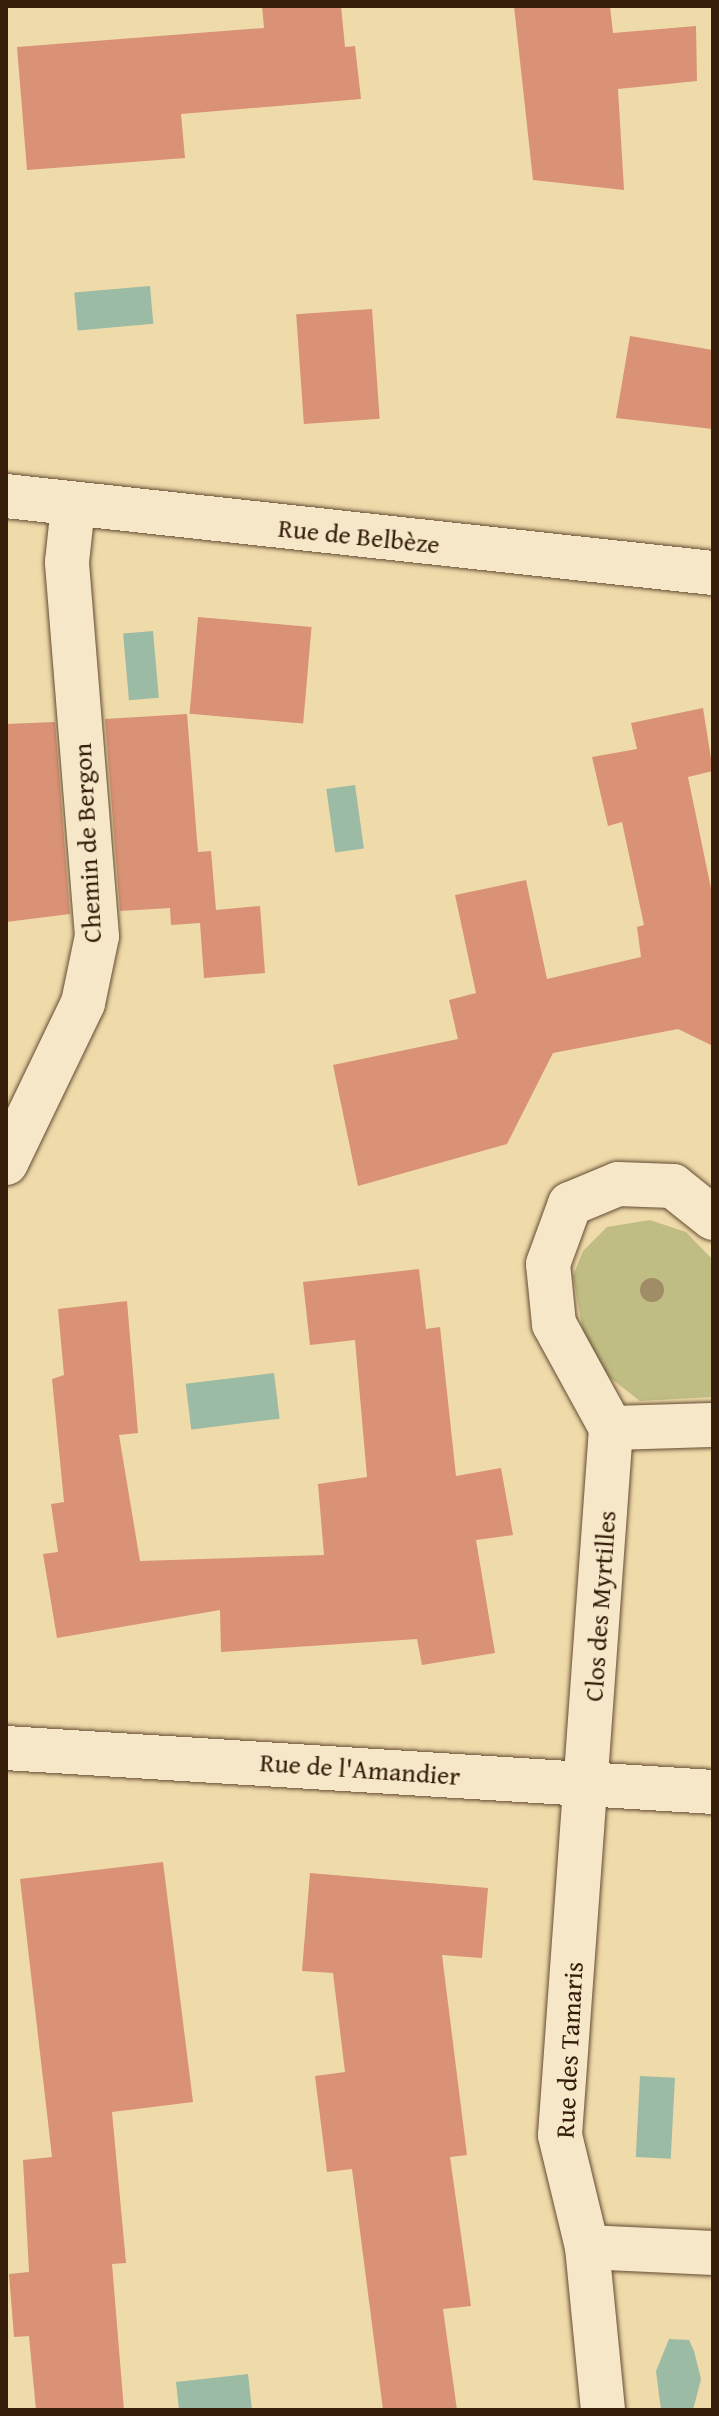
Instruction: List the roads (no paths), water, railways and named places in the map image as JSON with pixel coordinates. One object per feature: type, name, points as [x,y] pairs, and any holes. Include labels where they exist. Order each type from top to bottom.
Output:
[{"type":"street","name":"Rue de Belbèze","points":[[6,496],[73,506],[713,573]]},
{"type":"street","name":"Chemin de Bergon","points":[[6,1163],[83,1003],[97,936],[67,562],[73,506]]},
{"type":"street","points":[[713,1218],[673,1186],[618,1184],[570,1204],[548,1264],[554,1324],[611,1428],[713,1425]]},
{"type":"street","name":"Clos des Myrtilles","points":[[586,1783],[611,1428]]},
{"type":"street","name":"Rue de l'Amandier","points":[[6,1748],[713,1792]]},
{"type":"street","name":"Rue des Tamaris","points":[[586,1783],[560,2135],[587,2247],[603,2410]]},
{"type":"street","points":[[587,2247],[713,2253]]}]
